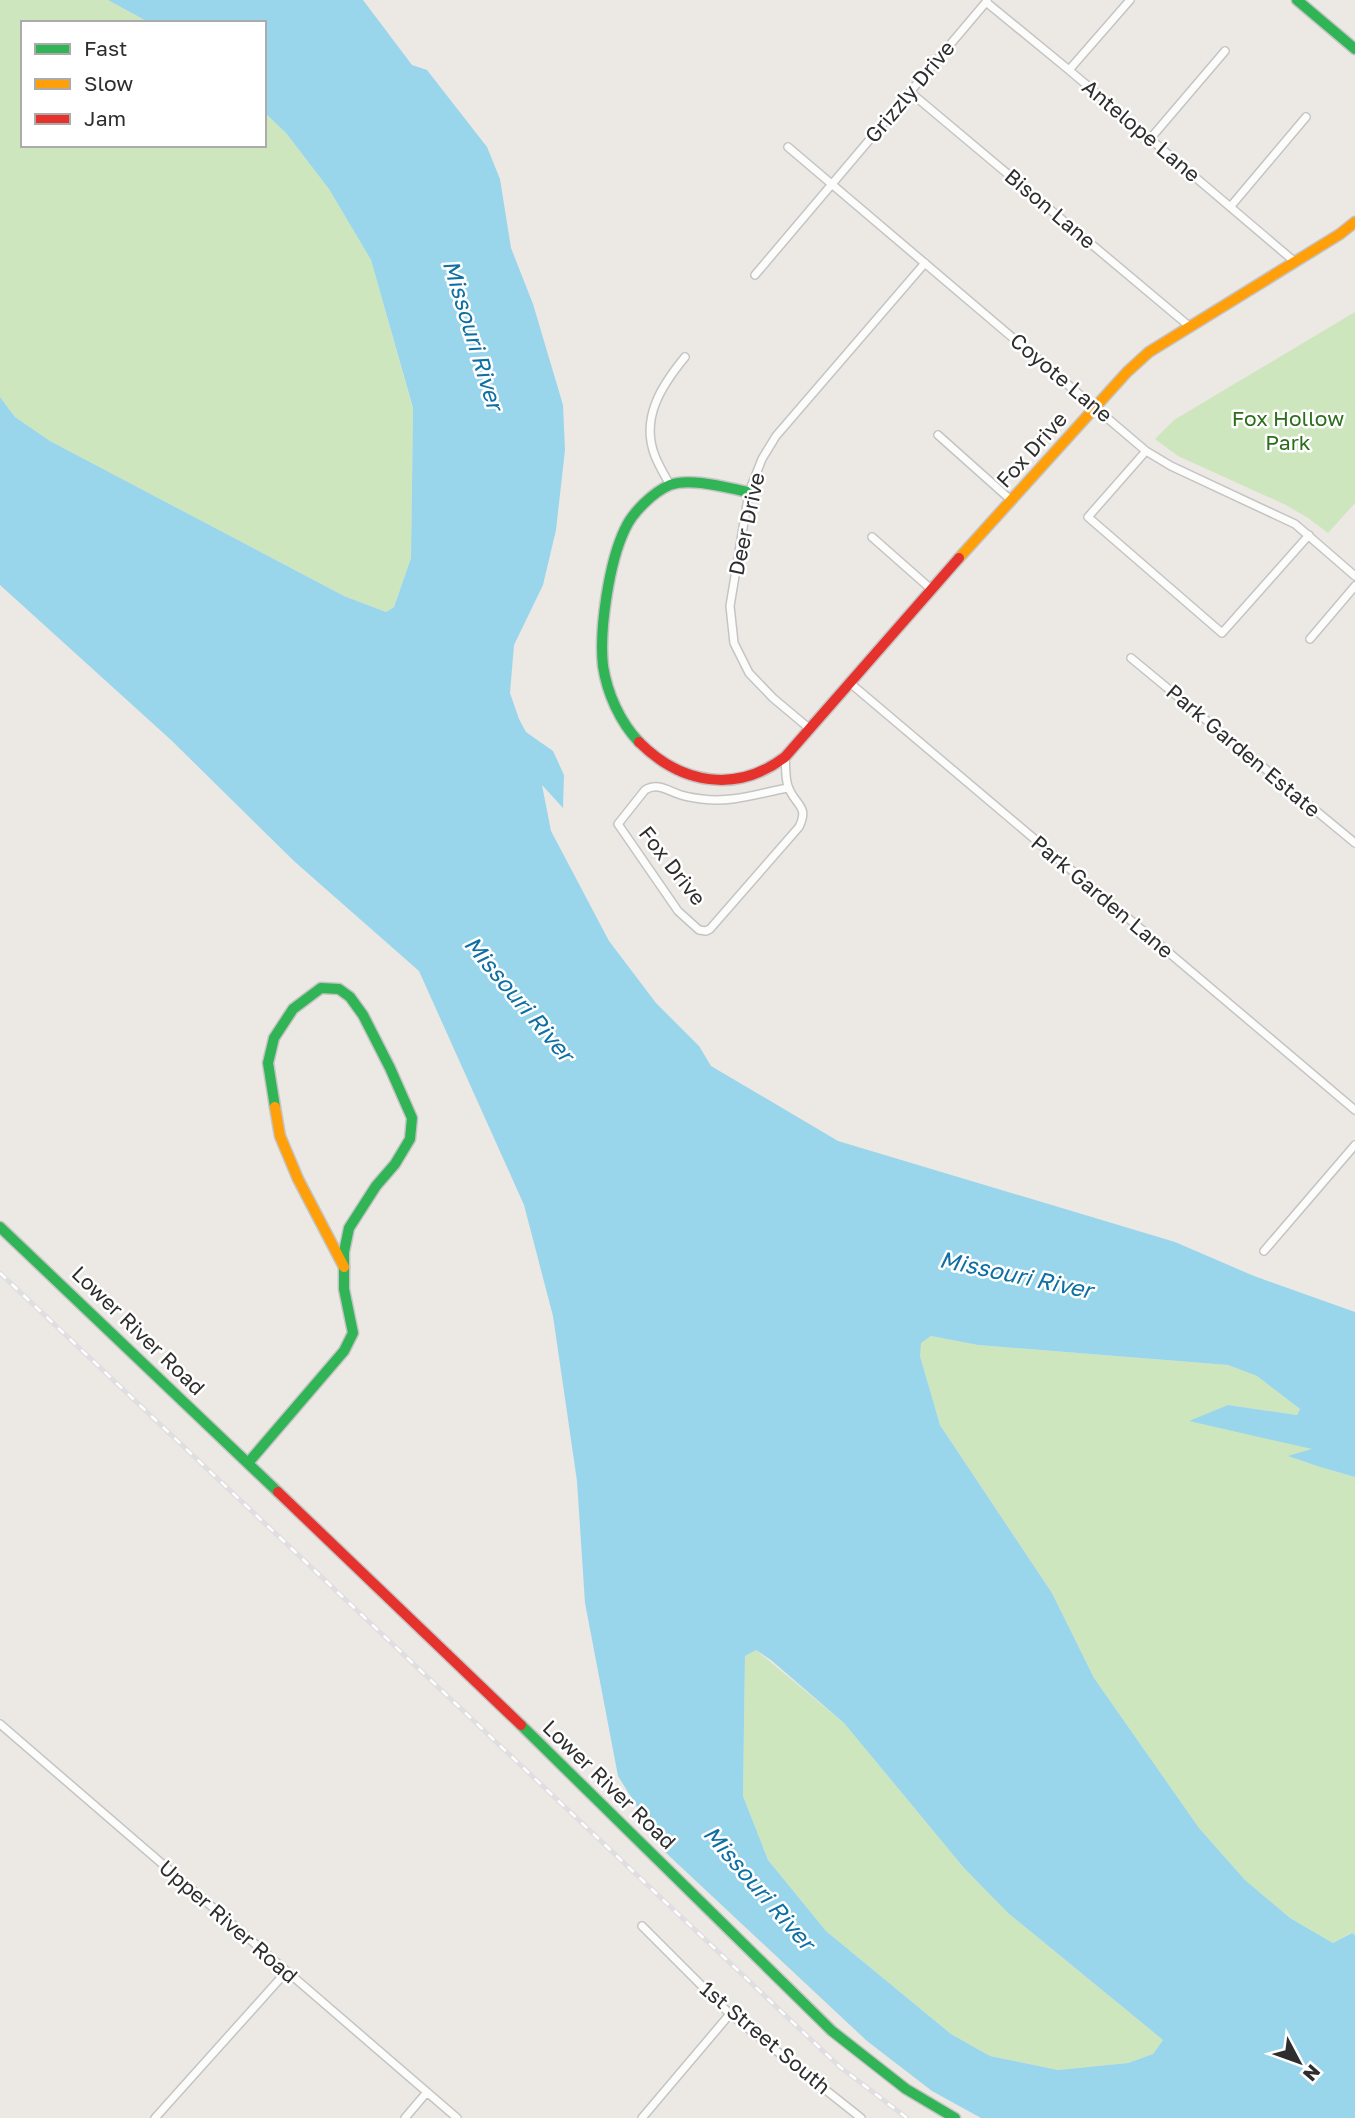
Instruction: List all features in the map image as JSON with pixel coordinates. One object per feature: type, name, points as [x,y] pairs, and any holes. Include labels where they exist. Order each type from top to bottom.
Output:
[{"type":"street","points":[[1069,70],[1130,0]]},
{"type":"street","points":[[1297,0],[1355,49]]},
{"type":"street","name":"Antelope Lane","points":[[987,1],[1295,262]]},
{"type":"street","name":"Grizzly Drive","points":[[755,275],[987,1]]},
{"type":"street","points":[[1150,139],[1225,51]]},
{"type":"street","name":"Bison Lane","points":[[911,92],[1189,326]]},
{"type":"street","points":[[1231,206],[1306,117]]},
{"type":"street","name":"Coyote Lane","points":[[788,147],[1146,451],[1171,466],[1295,524],[1355,576]]},
{"type":"street","name":"Fox Drive","points":[[670,485],[645,502],[629,519],[618,545],[601,634],[606,680],[616,706],[632,734],[648,753],[686,776],[714,781],[743,778],[763,772],[785,757],[931,589],[1127,372],[1149,352],[1355,222]]},
{"type":"street","name":"Deer Drive","points":[[810,729],[773,698],[749,673],[734,643],[730,606],[750,492],[762,459],[776,436],[925,263]]},
{"type":"street","points":[[685,357],[667,378],[654,403],[650,431],[654,454],[670,485],[691,483],[750,492]]},
{"type":"street","points":[[938,435],[1012,501]]},
{"type":"street","points":[[1146,451],[1088,517],[1222,633],[1309,535]]},
{"type":"street","points":[[872,537],[931,589]]},
{"type":"street","points":[[1310,639],[1355,586]]},
{"type":"street","name":"Park Garden Estate","points":[[1131,658],[1355,843]]},
{"type":"street","name":"Park Garden Lane","points":[[850,683],[1355,1110]]},
{"type":"street","name":"Fox Drive","points":[[785,757],[788,788],[803,810],[803,819],[799,827],[706,931],[699,930],[678,911],[618,824],[645,790],[651,787],[658,786],[681,795],[726,801],[788,788]]},
{"type":"street","points":[[248,1463],[344,1351],[353,1333],[344,1289],[344,1267],[344,1252],[349,1228],[410,1139],[412,1118],[363,1015],[350,997],[339,989],[321,988],[293,1009],[274,1038],[268,1063],[280,1136],[298,1179],[344,1267]]},
{"type":"street","points":[[1264,1251],[1355,1145]]},
{"type":"street","name":"Lower River Road","points":[[0,1227],[441,1647],[832,2031],[909,2093],[955,2118]]},
{"type":"street","name":"Upper River Road","points":[[0,1724],[457,2118]]},
{"type":"street","name":"1st Street South","points":[[642,1926],[730,2014],[861,2118]]},
{"type":"street","points":[[155,2118],[286,1972]]},
{"type":"street","points":[[642,2118],[730,2014]]},
{"type":"street","points":[[405,2118],[427,2092]]},
{"type":"green space","points":[[0,0],[108,0],[146,21],[21,21],[21,147],[266,147],[266,114],[286,133],[329,189],[371,260],[413,409],[411,558],[394,607],[386,612],[344,596],[50,441],[15,417],[0,397]]},
{"type":"green space","name":"Fox Hollow Park","points":[[1355,312],[1355,503],[1328,533],[1286,505],[1178,456],[1155,439],[1174,420]]},
{"type":"green space","points":[[931,1336],[978,1345],[1228,1365],[1257,1376],[1300,1409],[1297,1415],[1228,1405],[1314,1450],[1290,1456],[1355,1477],[1355,1935],[1351,1933],[1333,1943],[1290,1918],[1245,1880],[1199,1828],[1094,1678],[1052,1593],[940,1425],[920,1356],[920,1343]]},
{"type":"green space","points":[[756,1650],[844,1723],[964,1868],[1008,1913],[1163,2040],[1153,2054],[1128,2063],[1058,2070],[990,2056],[951,2034],[826,1931],[768,1860],[743,1796],[745,1655]]},
{"type":"water","name":"Missouri River","points":[[108,0],[363,0],[412,65],[427,70],[487,147],[500,179],[511,248],[533,304],[563,405],[565,450],[556,530],[543,585],[514,645],[510,693],[526,732],[553,751],[564,775],[563,808],[542,785],[551,831],[609,941],[656,1003],[699,1046],[711,1066],[838,1141],[1175,1242],[1254,1276],[1355,1312],[1355,1477],[1288,1456],[1312,1449],[1189,1421],[1228,1405],[1297,1415],[1300,1409],[1257,1376],[1228,1365],[978,1345],[931,1336],[921,1343],[920,1356],[940,1425],[1052,1593],[1094,1678],[1199,1828],[1245,1880],[1290,1918],[1333,1943],[1352,1933],[1355,1935],[1355,2118],[981,2118],[932,2091],[867,2041],[665,1852],[618,1776],[585,1603],[577,1481],[553,1316],[524,1205],[419,971],[295,862],[171,740],[0,585],[0,397],[15,417],[50,441],[344,596],[386,612],[394,607],[411,558],[413,408],[371,260],[329,189],[286,133],[266,114],[266,21],[146,21]],"holes":[[[756,1650],[771,1660],[844,1723],[964,1868],[1008,1913],[1163,2040],[1153,2054],[1128,2063],[1058,2070],[990,2056],[951,2034],[826,1931],[768,1860],[743,1796],[745,1656]]]},
{"type":"railway","points":[[0,1273],[840,2067],[907,2118]]},
{"type":"traffic: fast","points":[[1297,0],[1355,49]]},
{"type":"traffic: fast","points":[[639,742],[615,707],[603,666],[602,651],[607,596],[614,559],[625,529],[644,504],[670,485],[688,482],[749,492]]},
{"type":"traffic: fast","points":[[248,1463],[344,1351],[353,1333],[344,1289],[344,1252],[349,1228],[410,1139],[412,1118],[363,1015],[350,997],[339,989],[321,988],[293,1009],[274,1038],[268,1063],[275,1107]]},
{"type":"traffic: fast","points":[[0,1227],[278,1492]]},
{"type":"traffic: fast","points":[[521,1725],[832,2031],[906,2089],[955,2118]]},
{"type":"traffic: slow","points":[[959,558],[1127,372],[1149,352],[1340,234],[1355,222]]},
{"type":"traffic: slow","points":[[275,1107],[280,1136],[298,1179],[344,1267]]},
{"type":"traffic: jam","points":[[639,742],[673,767],[709,779],[728,780],[766,769],[785,757],[959,558]]},
{"type":"traffic: jam","points":[[278,1492],[521,1725]]}]
